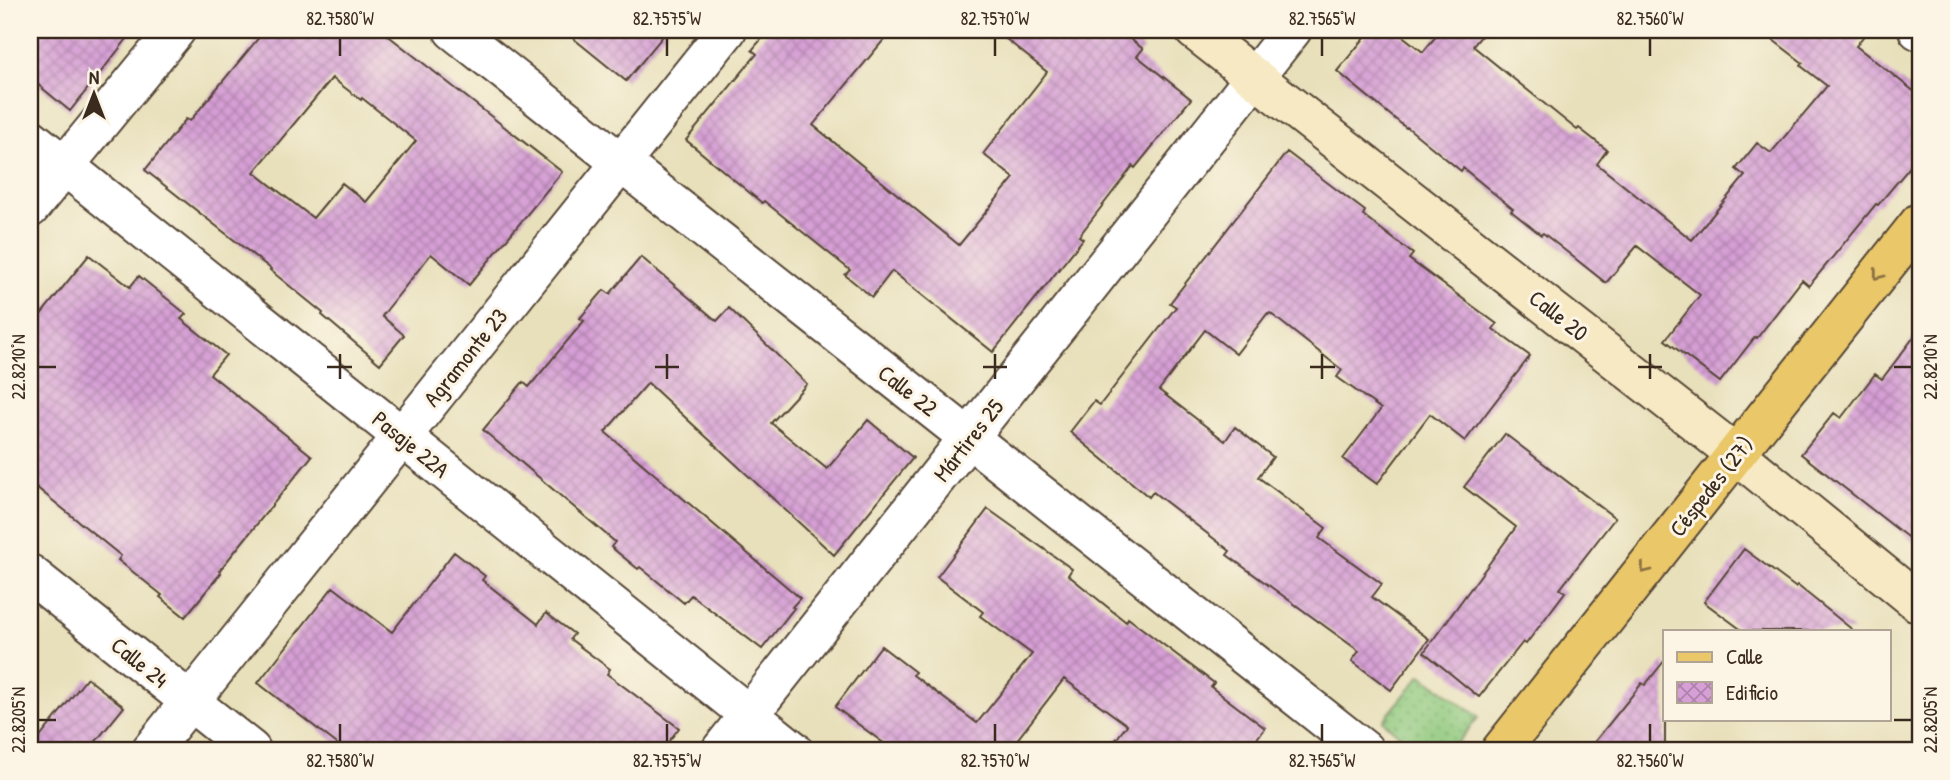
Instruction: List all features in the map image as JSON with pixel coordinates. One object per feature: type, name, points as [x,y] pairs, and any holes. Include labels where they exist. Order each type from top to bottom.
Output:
[{"type":"main road","name":"Céspedes (27)","points":[[1501,750],[1920,222]]},
{"type":"street","points":[[30,208],[176,30]]},
{"type":"street","name":"Calle 22","points":[[453,30],[1364,750]]},
{"type":"street","name":"Agramonte 23","points":[[152,750],[727,30]]},
{"type":"street","name":"Calle 20","points":[[1194,30],[1736,454],[1920,604]]},
{"type":"street","name":"Mártires 25","points":[[721,750],[1292,30]]},
{"type":"street","name":"Pasaje 22A","points":[[30,138],[793,750]]},
{"type":"street","name":"Calle 24","points":[[30,574],[251,750]]},
{"type":"green space","points":[[1421,675],[1479,717],[1451,750],[1416,750],[1383,721]]},
{"type":"building","points":[[30,30],[134,30],[70,111],[30,78]]},
{"type":"building","points":[[265,30],[381,30],[562,172],[469,285],[431,254],[382,316],[404,335],[380,364],[271,269],[145,170],[186,119],[190,121]],"holes":[[[332,78],[361,100],[362,98],[416,141],[366,202],[342,183],[313,218],[254,172]]]},
{"type":"building","points":[[563,30],[668,30],[626,81]]},
{"type":"building","points":[[769,30],[892,30],[813,125],[959,245],[1014,178],[983,154],[1047,72],[995,30],[1119,30],[1143,49],[1137,56],[1191,99],[1135,168],[1133,166],[1079,236],[1083,239],[993,352],[892,271],[872,297],[845,275],[850,270],[764,201],[762,203],[686,140],[757,54],[752,50]]},
{"type":"building","points":[[1371,30],[1395,30],[1423,52],[1441,30],[1486,30],[1473,46],[1577,130],[1579,128],[1607,150],[1597,164],[1692,240],[1745,176],[1736,169],[1757,143],[1771,153],[1827,86],[1801,66],[1803,63],[1760,30],[1868,30],[1856,46],[1920,96],[1920,155],[1809,286],[1802,280],[1720,382],[1665,340],[1700,295],[1637,246],[1606,283],[1543,233],[1541,235],[1463,168],[1461,171],[1337,71]]},
{"type":"building","points":[[1287,152],[1365,211],[1363,215],[1413,254],[1409,259],[1497,324],[1493,329],[1530,356],[1465,441],[1430,414],[1377,484],[1343,459],[1381,409],[1337,377],[1342,370],[1270,313],[1236,354],[1205,330],[1159,390],[1225,441],[1235,427],[1273,457],[1258,477],[1326,528],[1319,538],[1382,584],[1372,597],[1429,639],[1391,690],[1352,661],[1359,651],[1227,555],[1230,551],[1153,492],[1149,497],[1070,432],[1094,401],[1100,405],[1176,307],[1170,303]]},
{"type":"building","points":[[89,255],[130,287],[139,276],[186,314],[181,319],[226,355],[210,374],[312,456],[185,617],[118,560],[121,556],[30,482],[30,328]]},
{"type":"building","points":[[641,257],[717,321],[729,308],[807,384],[771,423],[827,469],[868,420],[913,458],[834,555],[648,383],[605,432],[800,598],[762,649],[691,595],[684,603],[640,567],[638,569],[611,547],[615,542],[483,430],[523,382],[529,387],[584,321],[580,318],[604,290],[610,294]]},
{"type":"building","points":[[1920,329],[1920,547],[1801,454],[1834,413],[1841,418],[1875,374],[1882,379]]},
{"type":"building","points":[[1505,434],[1615,518],[1560,589],[1565,592],[1526,644],[1523,642],[1479,697],[1424,652],[1516,527],[1464,487]]},
{"type":"building","points":[[988,509],[1072,569],[1068,575],[1126,622],[1128,618],[1214,683],[1211,687],[1265,728],[1248,750],[1108,750],[1127,725],[1064,679],[1010,749],[1012,750],[893,750],[835,707],[881,646],[915,672],[913,675],[977,723],[1032,654],[980,616],[983,612],[937,577]]},
{"type":"building","points":[[1744,549],[1795,587],[1797,585],[1853,630],[1742,630],[1704,602]]},
{"type":"building","points":[[454,552],[485,576],[482,580],[538,624],[546,613],[574,634],[570,639],[610,669],[607,674],[679,728],[662,750],[345,750],[258,683],[333,587],[392,632]]},
{"type":"building","points":[[1663,662],[1665,750],[1588,750],[1642,683],[1645,685]]},
{"type":"building","points":[[87,678],[124,707],[89,750],[30,750]]}]
